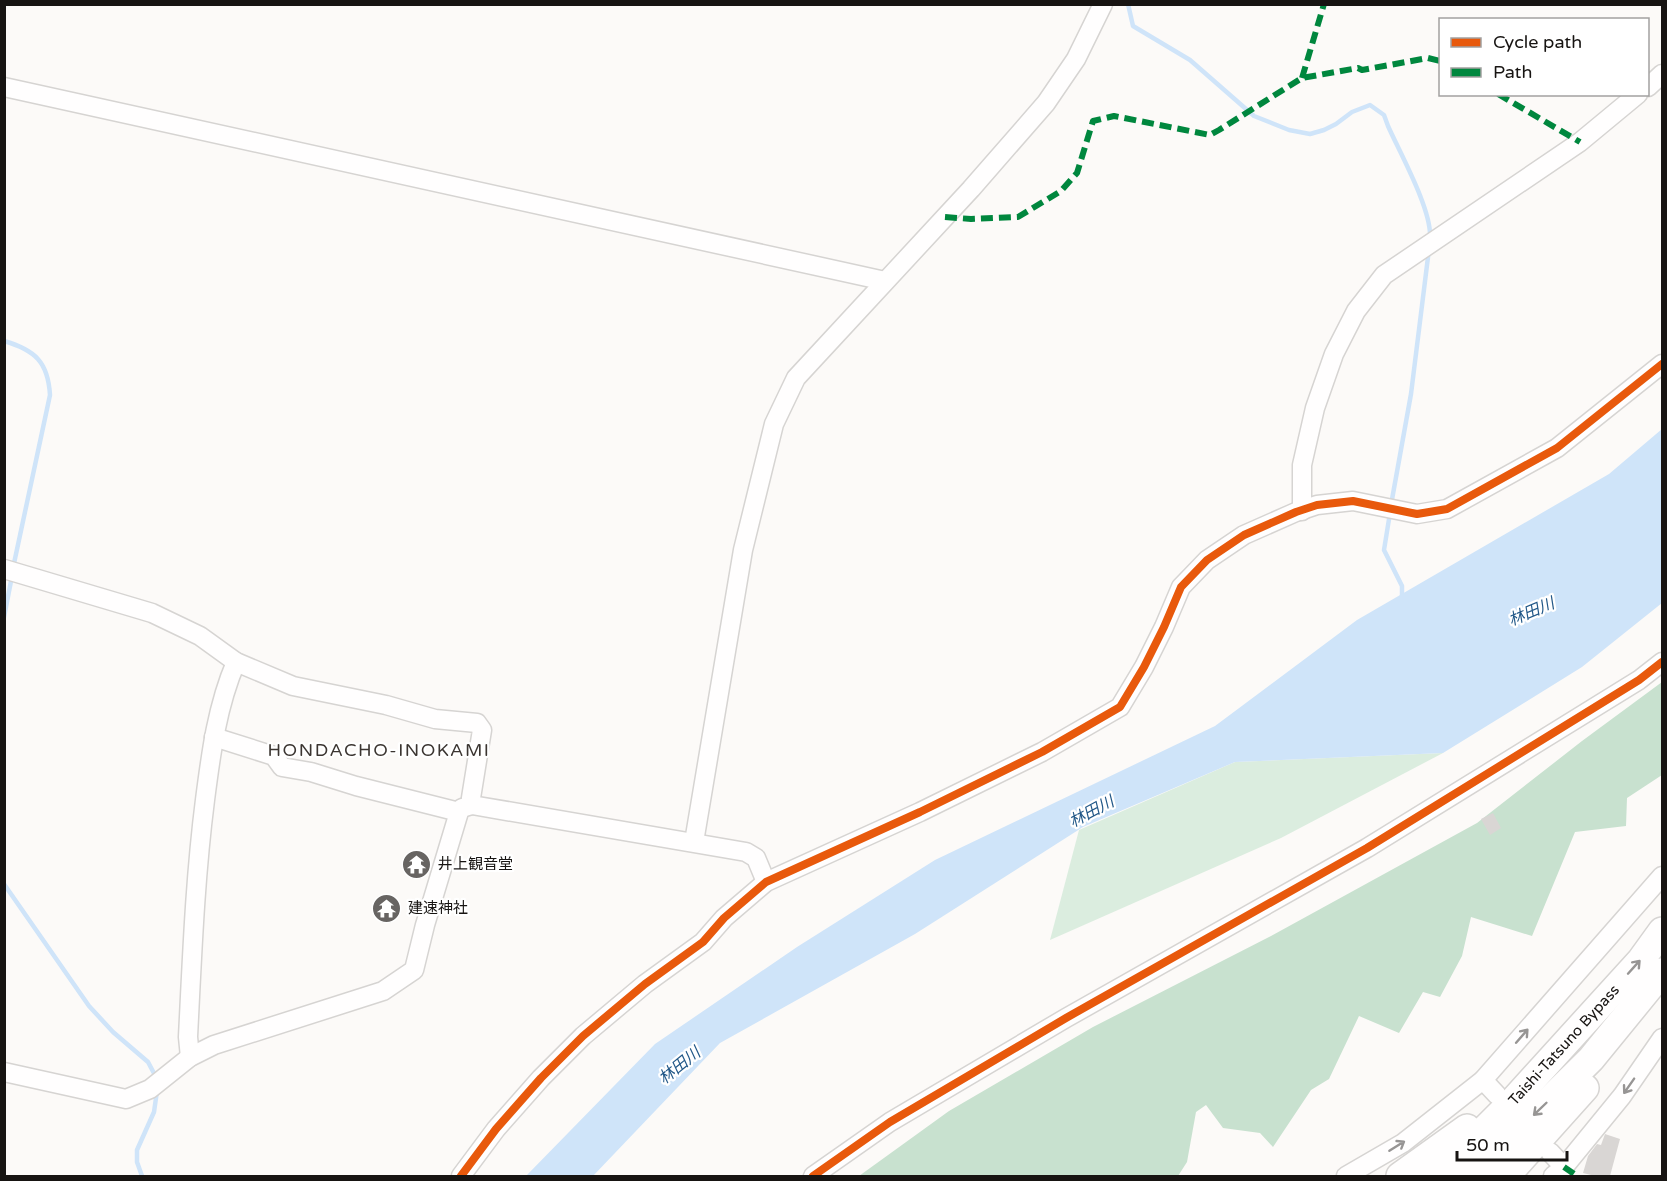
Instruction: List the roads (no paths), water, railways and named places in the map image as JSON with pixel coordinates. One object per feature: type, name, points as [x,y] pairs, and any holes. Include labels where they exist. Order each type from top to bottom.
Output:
[{"type":"highway","name":"Taishi-Tatsuno Bypass","points":[[1434,1176],[1446,1168],[1505,1098],[1641,960],[1662,931]]},
{"type":"highway","name":"Taishi-Tatsuno Bypass","points":[[1465,1176],[1490,1159],[1591,1059],[1662,972]]},
{"type":"highway","points":[[1503,1176],[1516,1165],[1605,1066],[1662,980]]},
{"type":"highway","points":[[1400,1176],[1505,1098]]},
{"type":"street","points":[[694,842],[743,550],[774,424],[796,378],[964,196],[1046,103],[1076,59],[1103,4]]},
{"type":"street","points":[[1649,85],[1662,74]]},
{"type":"street","points":[[4,87],[885,281]]},
{"type":"street","points":[[1302,511],[1302,465],[1316,408],[1334,354],[1356,311],[1384,275],[1580,142],[1636,96]]},
{"type":"street","points":[[461,1176],[504,1120],[575,1044],[645,984],[703,942],[724,918],[766,882],[920,812],[1042,752],[1120,707],[1164,627],[1180,588],[1207,560],[1244,535],[1317,505],[1353,501],[1418,514],[1447,509],[1557,448],[1662,364]]},
{"type":"street","points":[[4,569],[152,614],[200,636],[236,662],[293,686],[386,705],[435,719],[477,723],[482,729],[471,798],[425,925],[414,970],[384,992],[214,1045],[190,1057],[150,1089],[126,1099],[4,1072]]},
{"type":"street","points":[[190,1057],[188,1037],[198,851],[213,737],[225,686],[236,662]]},
{"type":"street","points":[[813,1176],[890,1122],[1066,1018],[1367,848],[1639,680],[1662,662]]},
{"type":"street","points":[[213,737],[274,756],[282,767],[311,772],[356,786],[466,808],[694,842],[746,852],[756,858],[766,882]]},
{"type":"street","points":[[1346,1176],[1403,1143],[1483,1080],[1656,896],[1662,876]]},
{"type":"street","points":[[1550,1152],[1559,1172],[1622,1096],[1662,1038]]},
{"type":"street","points":[[1483,1080],[1505,1098]]},
{"type":"water","name":"林田川","points":[[1662,429],[1662,603],[1582,667],[1443,753],[1235,762],[1083,827],[915,934],[720,1043],[593,1176],[526,1176],[655,1044],[797,947],[935,860],[1215,726],[1357,620],[1609,474]]},
{"type":"waterway","points":[[1128,4],[1133,26],[1190,60],[1254,116],[1289,130],[1310,134],[1324,130],[1352,112],[1370,105],[1384,115],[1421,197],[1430,238]]},
{"type":"waterway","points":[[1391,505],[1411,394],[1429,249]]},
{"type":"waterway","points":[[4,341],[32,353],[38,359],[46,374],[50,395],[13,568]]},
{"type":"waterway","points":[[1390,513],[1384,550],[1402,586],[1402,599]]},
{"type":"waterway","points":[[4,617],[12,576]]},
{"type":"waterway","points":[[4,884],[89,1006],[113,1032],[148,1062],[157,1079]]},
{"type":"waterway","points":[[142,1176],[137,1162],[137,1150],[154,1112],[157,1091]]},
{"type":"place","name":"井上観音堂","points":[[417,864]]},
{"type":"place","name":"建速神社","points":[[387,908]]},
{"type":"district","name":"HONDACHO-INOKAMI","points":[[379,750]]}]
